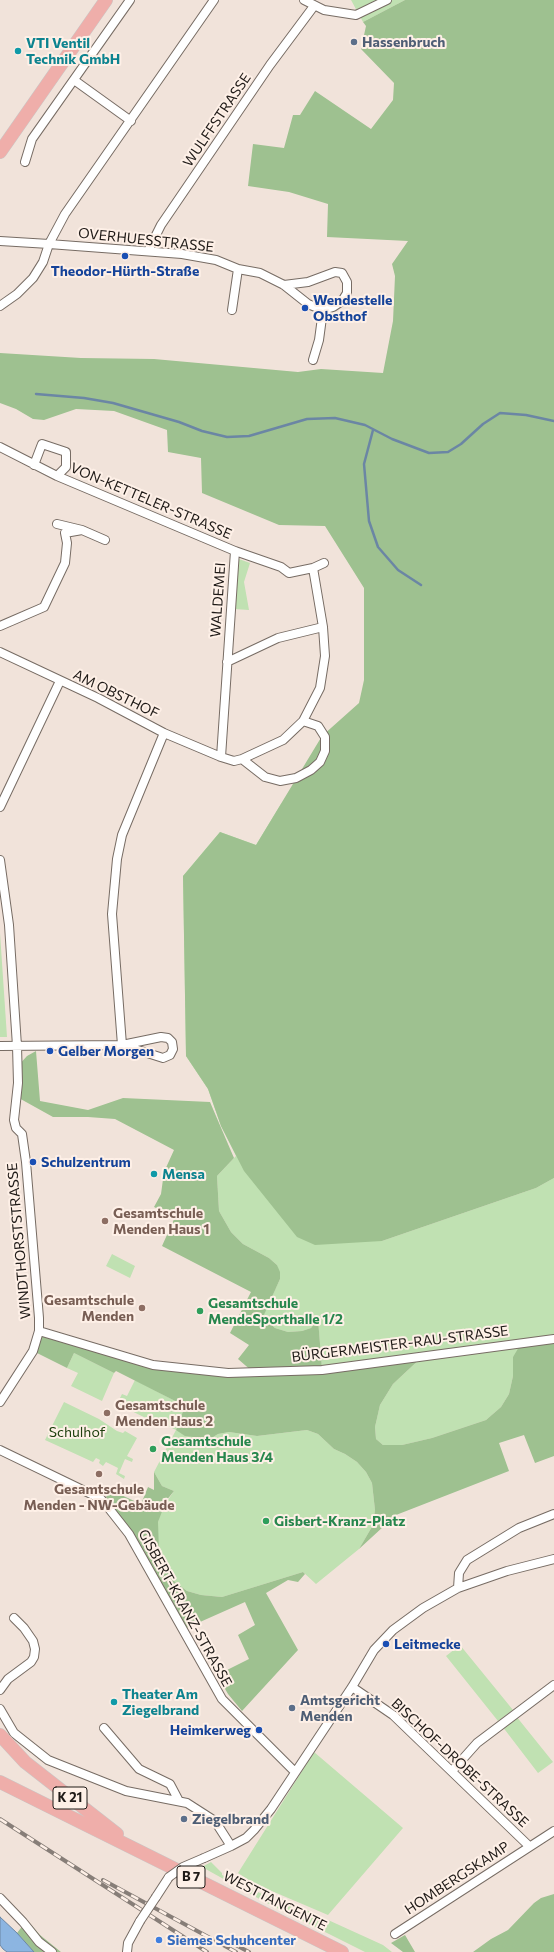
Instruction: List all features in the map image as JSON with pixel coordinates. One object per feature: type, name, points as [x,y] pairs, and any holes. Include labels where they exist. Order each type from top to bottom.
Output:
[{"type":"main road","points":[[0,152],[106,0]]},
{"type":"main road","name":"K 21","points":[[0,1735],[25,1762],[135,1849]]},
{"type":"main road","name":"WESTTANGENTE","points":[[0,1782],[342,1952]]},
{"type":"street","points":[[25,162],[32,139],[130,0]]},
{"type":"street","points":[[0,306],[17,294],[33,278],[43,262],[49,244],[65,214],[214,0]]},
{"type":"street","points":[[304,0],[314,6],[337,13],[356,15],[387,0]]},
{"type":"street","name":"WULFFSTRASSE","points":[[148,251],[161,225],[270,66],[314,6]]},
{"type":"street","points":[[74,80],[130,121]]},
{"type":"street","points":[[0,241],[49,244]]},
{"type":"street","name":"OVERHUESSTRASSE","points":[[49,244],[148,251],[216,260],[238,269],[260,273],[284,286],[308,304],[323,310]]},
{"type":"street","points":[[232,310],[238,269]]},
{"type":"street","points":[[284,286],[308,282],[335,272],[342,273],[347,282],[347,293],[342,301],[333,307],[323,310],[319,340],[313,360]]},
{"type":"street","name":"VON-KETTELER-STRASSE","points":[[34,464],[42,444],[66,452],[66,467],[57,476]]},
{"type":"street","name":"VON-KETTELER-STRASSE","points":[[0,447],[57,476],[235,551]]},
{"type":"street","points":[[57,524],[82,530],[105,540]]},
{"type":"street","points":[[0,626],[44,607],[65,563],[67,543],[65,533],[82,530]]},
{"type":"street","name":"WALDEMEI","points":[[221,757],[235,551],[281,567],[289,574],[313,568],[324,563]]},
{"type":"street","points":[[221,757],[234,761],[242,759],[283,740],[303,721],[320,688],[325,656],[323,627],[313,568]]},
{"type":"street","points":[[227,662],[278,638],[323,627]]},
{"type":"street","name":"AM OBSTHOF","points":[[0,652],[98,698],[164,733],[221,757]]},
{"type":"street","points":[[0,807],[60,681]]},
{"type":"street","points":[[242,759],[265,777],[280,781],[296,778],[311,770],[320,762],[325,750],[325,737],[318,726],[303,721]]},
{"type":"street","points":[[122,1045],[112,914],[117,859],[122,835],[164,733]]},
{"type":"street","name":"WINDTHORSTSTRASSE","points":[[0,860],[9,925],[17,1046],[18,1083],[14,1120],[16,1128],[22,1134],[26,1162],[39,1330],[33,1352],[0,1402]]},
{"type":"street","points":[[0,1046],[122,1045],[161,1037],[168,1038],[172,1042],[173,1049],[170,1055],[163,1058],[122,1045]]},
{"type":"street","name":"BÜRGERMEISTER-RAU-STRASSE","points":[[39,1330],[154,1365],[228,1373],[322,1370],[554,1339]]},
{"type":"street","name":"GISBERT-KRANZ-STRASSE","points":[[0,1450],[91,1494],[100,1499],[107,1506],[129,1534],[222,1699],[295,1772]]},
{"type":"street","points":[[458,1588],[459,1573],[467,1560],[519,1528],[554,1514]]},
{"type":"street","points":[[127,1952],[128,1943],[140,1921],[169,1877],[183,1867],[246,1838],[254,1830],[352,1687],[374,1650],[388,1635],[423,1608],[458,1588],[506,1571],[554,1559]]},
{"type":"street","points":[[0,1690],[8,1679],[31,1662],[34,1657],[35,1649],[33,1641],[24,1628],[14,1618]]},
{"type":"street","points":[[452,1770],[477,1743],[554,1685]]},
{"type":"street","name":"BISCHOF-DROBE-STRASSE","points":[[352,1687],[393,1715],[452,1770],[529,1846]]},
{"type":"street","points":[[0,1709],[14,1733],[48,1760],[131,1792],[179,1801],[197,1808],[215,1821],[231,1846]]},
{"type":"street","points":[[104,1728],[139,1769],[170,1784],[179,1801]]},
{"type":"street","name":"HOMBERGSKAMP","points":[[395,1934],[554,1831]]},
{"type":"street","points":[[0,1898],[23,1922],[39,1942],[52,1952]]},
{"type":"green space","points":[[351,0],[405,0],[363,22]]},
{"type":"green space","points":[[405,0],[554,0],[554,1178],[536,1188],[382,1241],[315,1245],[297,1237],[244,1171],[221,1126],[208,1089],[186,1056],[183,876],[220,832],[256,845],[322,736],[359,703],[364,680],[364,588],[325,526],[279,525],[202,493],[201,458],[168,452],[167,430],[114,411],[76,409],[44,420],[33,419],[16,409],[0,403],[0,353],[81,358],[154,359],[298,372],[321,369],[383,373],[393,321],[395,276],[392,264],[408,241],[327,237],[328,204],[289,192],[248,186],[253,144],[284,148],[293,115],[300,115],[315,91],[371,129],[393,100],[394,83],[361,49],[366,26],[363,22]]},
{"type":"green space","points":[[236,558],[250,563],[244,582],[249,610],[234,609]]},
{"type":"green space","points":[[281,804],[382,1241],[536,1188],[554,1178],[554,1339],[513,1357],[513,1376],[509,1394],[501,1407],[486,1420],[432,1438],[402,1445],[383,1445],[376,1439],[375,1427],[380,1405],[393,1384],[422,1357],[322,1370],[318,1320],[311,1328],[302,1331],[288,1332],[275,1328],[263,1316],[280,1279],[277,1265],[269,1258],[243,1244],[231,1232],[219,1211],[217,1176],[236,1156],[221,1126],[208,1089],[186,1056],[183,876],[220,832],[256,845]]},
{"type":"green space","points":[[0,933],[7,1037],[0,1037]]},
{"type":"green space","points":[[36,1051],[40,1101],[88,1110],[123,1098],[210,1102],[234,1158],[217,1176],[219,1211],[231,1232],[243,1244],[269,1258],[277,1265],[280,1272],[280,1279],[263,1317],[275,1328],[288,1332],[302,1331],[311,1328],[318,1319],[322,1369],[423,1356],[393,1384],[380,1405],[375,1427],[376,1439],[383,1445],[402,1445],[432,1438],[486,1420],[501,1407],[509,1394],[513,1376],[513,1357],[519,1347],[554,1339],[554,1456],[535,1463],[524,1435],[499,1443],[509,1471],[396,1515],[359,1549],[373,1525],[375,1510],[372,1483],[366,1472],[357,1462],[334,1449],[318,1434],[307,1430],[257,1436],[229,1432],[218,1434],[210,1439],[185,1436],[176,1430],[185,1406],[116,1371],[114,1373],[74,1353],[67,1368],[33,1351],[39,1331],[153,1365],[253,1372],[238,1359],[249,1345],[230,1333],[251,1292],[162,1246],[175,1217],[154,1207],[161,1194],[164,1172],[174,1150],[115,1119],[53,1117],[17,1097],[18,1066],[27,1056]]},
{"type":"green space","points":[[112,1254],[135,1266],[130,1278],[106,1266]]},
{"type":"green space","name":"Schulhof","points":[[74,1353],[114,1373],[102,1401],[71,1386],[78,1373],[67,1368]]},
{"type":"green space","points":[[135,1380],[185,1406],[176,1430],[153,1419],[152,1421],[117,1404],[122,1394],[127,1396]]},
{"type":"green space","name":"Schulhof","points":[[64,1402],[99,1419],[117,1431],[123,1433],[125,1431],[137,1438],[127,1456],[133,1459],[132,1462],[125,1459],[119,1473],[125,1476],[124,1479],[116,1474],[118,1468],[106,1462],[103,1466],[99,1463],[100,1460],[96,1458],[93,1462],[45,1440]]},
{"type":"green space","points":[[176,1430],[210,1439],[218,1434],[229,1432],[257,1436],[307,1430],[318,1434],[334,1449],[357,1462],[366,1472],[372,1483],[375,1510],[373,1525],[359,1549],[316,1584],[303,1572],[222,1597],[201,1595],[187,1591],[175,1582],[167,1572],[159,1551],[158,1539],[158,1522],[161,1510],[174,1491],[162,1486],[154,1472]]},
{"type":"green space","points":[[154,1472],[162,1486],[174,1491],[166,1501],[158,1522],[159,1551],[167,1572],[175,1582],[187,1591],[201,1595],[222,1597],[303,1572],[305,1574],[298,1582],[288,1580],[266,1593],[298,1650],[242,1711],[228,1694],[217,1675],[249,1659],[238,1635],[255,1625],[245,1602],[182,1630],[129,1534],[107,1506],[106,1491],[108,1489],[141,1504],[148,1487],[154,1490]]},
{"type":"green space","points":[[460,1645],[513,1710],[498,1721],[446,1656]]},
{"type":"green space","points":[[516,1716],[553,1762],[538,1773],[502,1726]]},
{"type":"green space","points":[[314,1752],[403,1828],[328,1915],[253,1883],[238,1873]]},
{"type":"green space","points":[[211,1862],[222,1873],[222,1875],[279,1902],[282,1899],[383,1945],[392,1952],[365,1952],[263,1901],[202,1867]]},
{"type":"green space","points":[[554,1894],[554,1952],[473,1952],[491,1939],[508,1930],[534,1903],[541,1898]]},
{"type":"green space","points":[[27,1920],[40,1935],[61,1952],[34,1952],[17,1933]]},
{"type":"green space","points":[[405,1935],[415,1952],[403,1952],[391,1943]]},
{"type":"water","points":[[0,1917],[34,1952],[7,1952],[3,1949],[0,1945]]},
{"type":"waterway","points":[[36,394],[84,398],[113,403],[179,422],[202,431],[227,437],[249,436],[307,419],[335,418],[365,425],[392,439],[429,453],[448,452],[461,444],[483,424],[500,413],[526,415],[554,421]]},
{"type":"waterway","points":[[373,430],[364,464],[369,521],[378,547],[398,570],[421,585]]},
{"type":"railway","points":[[0,1819],[207,1952]]},
{"type":"railway","points":[[103,1880],[236,1952]]},
{"type":"railway","points":[[232,1943],[249,1952]]},
{"type":"place","name":"Hassenbruch","points":[[354,42]]},
{"type":"place","name":"VTI Ventil Technik GmbH","points":[[18,51]]},
{"type":"place","name":"Theodor-Hürth-Straße","points":[[125,256]]},
{"type":"place","name":"Wendestelle Obsthof","points":[[305,308]]},
{"type":"place","name":"Gelber Morgen","points":[[50,1051]]},
{"type":"place","name":"Schulzentrum","points":[[33,1162]]},
{"type":"place","name":"Mensa","points":[[154,1174]]},
{"type":"place","name":"Gesamtschule Menden Haus 1","points":[[105,1221]]},
{"type":"place","name":"Gesamtschule Menden","points":[[142,1308]]},
{"type":"place","name":"Gesamtschule MendeSporthalle 1/2","points":[[200,1311]]},
{"type":"place","name":"Gesamtschule Menden Haus 2","points":[[107,1413]]},
{"type":"place","name":"Gesamtschule Menden Haus 3/4","points":[[153,1449]]},
{"type":"place","name":"Gesamtschule Menden - NW-Gebäude","points":[[99,1474]]},
{"type":"place","name":"Gisbert-Kranz-Platz","points":[[266,1521]]},
{"type":"place","name":"Leitmecke","points":[[386,1644]]},
{"type":"place","name":"Theater Am Ziegelbrand","points":[[114,1702]]},
{"type":"place","name":"Amtsgericht Menden","points":[[292,1708]]},
{"type":"place","name":"Heimkerweg","points":[[259,1730]]},
{"type":"place","name":"Ziegelbrand","points":[[184,1819]]},
{"type":"place","name":"Siemes Schuhcenter","points":[[159,1940]]}]
